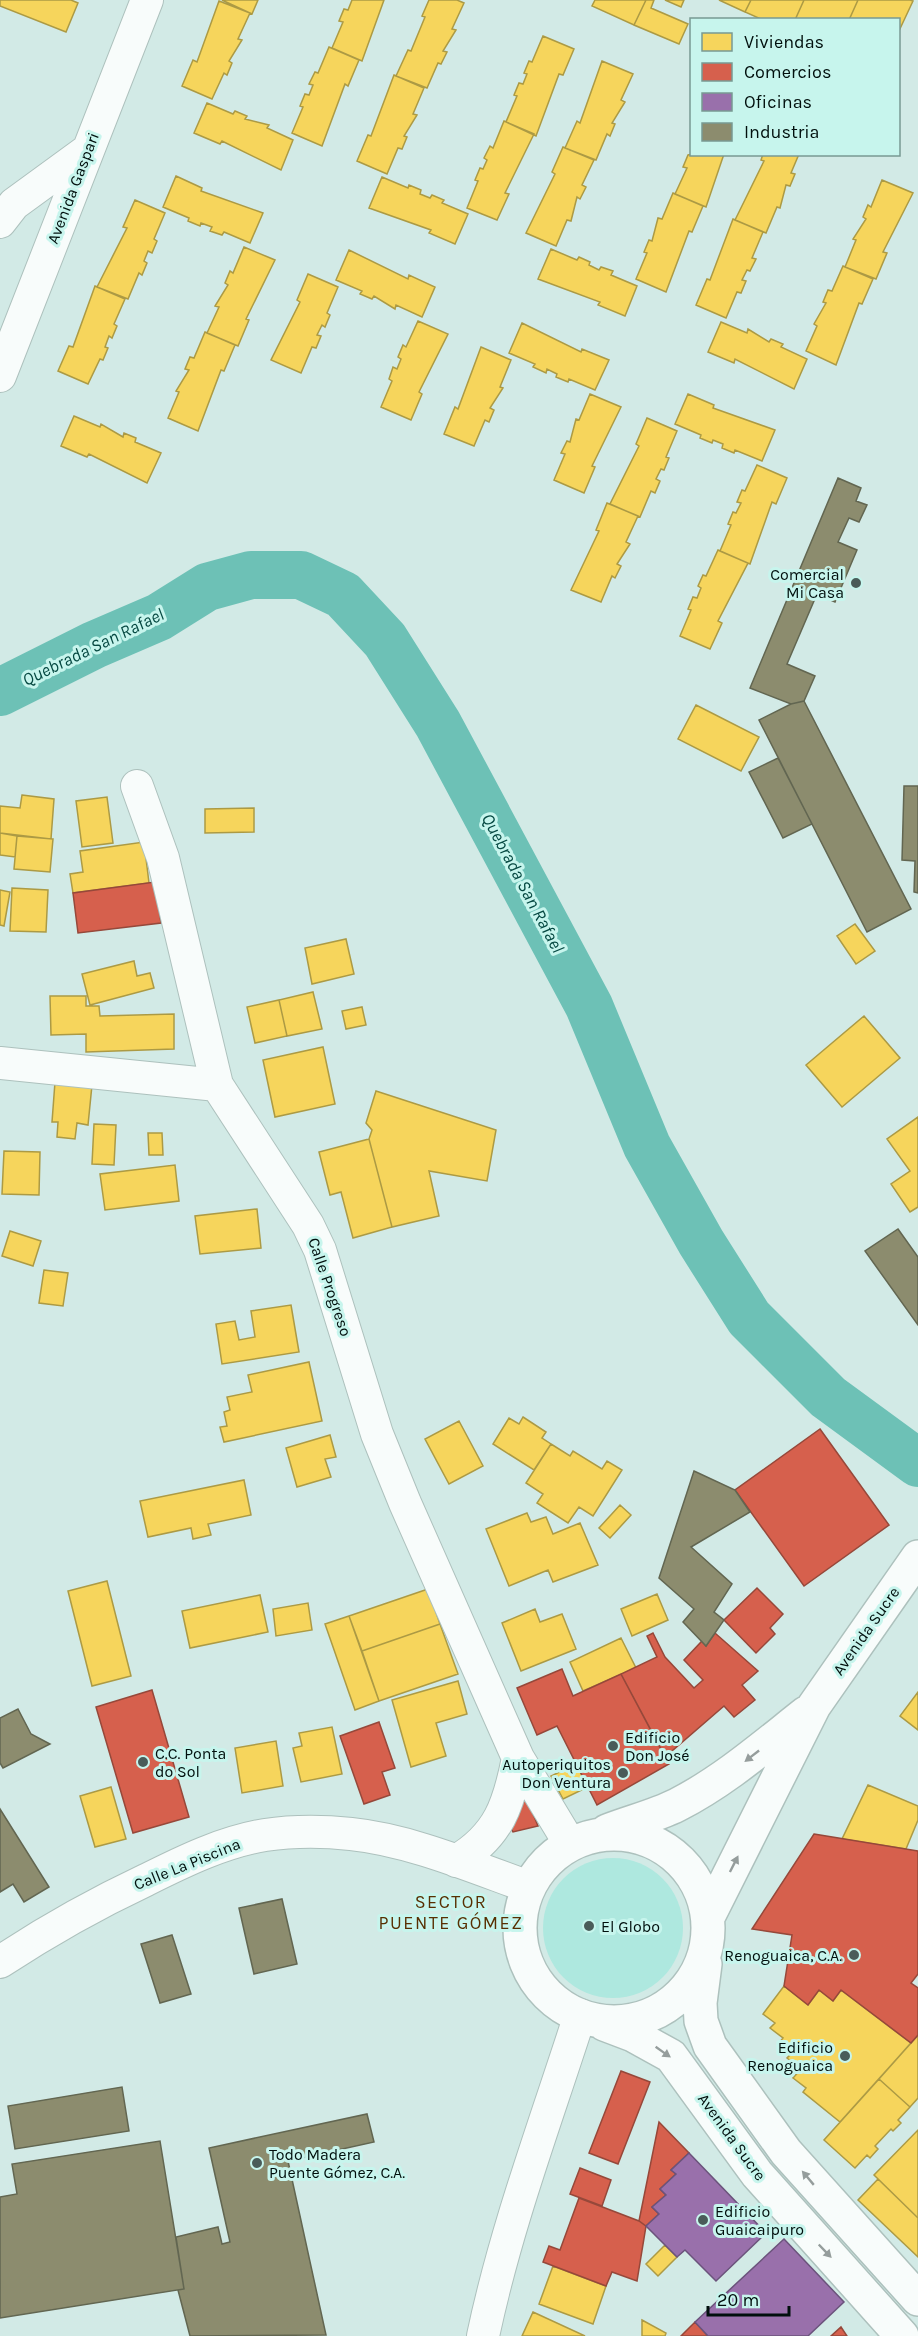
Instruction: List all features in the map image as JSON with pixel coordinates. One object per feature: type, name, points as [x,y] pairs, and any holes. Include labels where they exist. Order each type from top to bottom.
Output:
[{"type":"street","name":"Avenida Gaspari","points":[[0,376],[147,0]]},
{"type":"street","points":[[0,222],[14,204],[88,150]]},
{"type":"street","name":"Calle Progreso","points":[[137,786],[163,858],[217,1085],[308,1225],[320,1250],[377,1434],[518,1758],[580,1840]]},
{"type":"street","points":[[0,1063],[217,1085]]},
{"type":"street","name":"Avenida Sucre","points":[[915,2288],[786,2152],[710,2046],[701,2021],[700,2003],[708,1928],[814,1706],[918,1557]]},
{"type":"street","name":"Avenida Sucre","points":[[580,1840],[675,1806],[695,1795],[741,1764],[814,1706]]},
{"type":"street","points":[[456,1861],[475,1850],[504,1812],[518,1758]]},
{"type":"street","name":"Calle La Piscina","points":[[0,1962],[44,1933],[168,1869],[231,1843],[266,1835],[351,1834],[388,1841],[456,1861],[529,1887]]},
{"type":"street","points":[[614,1834],[636,1836],[658,1844],[677,1857],[692,1875],[702,1894],[708,1928],[702,1962],[692,1982],[677,1998],[658,2012],[636,2020],[614,2022],[586,2018],[570,2012],[551,1998],[536,1982],[525,1962],[520,1939],[520,1917],[529,1887],[551,1857],[580,1840],[614,1834]]},
{"type":"street","points":[[483,2336],[494,2285],[510,2230],[586,2018]]},
{"type":"street","name":"Avenida Sucre","points":[[586,2018],[633,2035],[671,2056],[757,2174],[902,2336]]},
{"type":"green space","points":[[613,1858],[640,1863],[663,1878],[678,1901],[683,1928],[678,1955],[663,1978],[640,1993],[613,1998],[586,1993],[563,1978],[548,1955],[543,1928],[548,1901],[563,1878],[586,1863]]},
{"type":"building: Viviendas","points":[[0,0],[71,0],[78,3],[66,32],[0,6]]},
{"type":"building: Viviendas","points":[[222,0],[258,0],[252,14]]},
{"type":"building: Viviendas","points":[[352,0],[384,0],[362,61],[332,48],[343,22],[339,21],[344,9],[348,10]]},
{"type":"building: Viviendas","points":[[429,0],[457,0],[464,3],[452,29],[456,30],[443,51],[447,52],[441,64],[438,63],[427,88],[396,76],[408,50],[411,51],[425,17],[422,16]]},
{"type":"building: Viviendas","points":[[595,0],[646,0],[634,25],[592,6]]},
{"type":"building: Viviendas","points":[[646,0],[654,0],[651,8],[688,24],[679,44],[634,25]]},
{"type":"building: Viviendas","points":[[665,0],[684,0],[681,7]]},
{"type":"building: Viviendas","points":[[719,0],[751,0],[745,12]]},
{"type":"building: Viviendas","points":[[751,0],[804,0],[796,18],[758,18],[745,12]]},
{"type":"building: Viviendas","points":[[804,0],[858,0],[850,18],[796,18]]},
{"type":"building: Viviendas","points":[[858,0],[913,1],[900,29],[900,18],[850,18]]},
{"type":"building: Viviendas","points":[[219,1],[250,13],[238,39],[242,40],[229,61],[232,63],[227,75],[224,73],[212,99],[182,86],[193,60],[197,62]]},
{"type":"building: Viviendas","points":[[543,36],[574,49],[563,75],[559,74],[536,136],[506,122],[517,96],[514,95],[519,83],[523,84],[527,74],[524,73],[529,61],[532,62]]},
{"type":"building: Viviendas","points":[[329,47],[359,60],[348,86],[345,84],[322,146],[292,133],[303,107],[300,106],[305,94],[309,95],[313,85],[309,84],[315,72],[318,73]]},
{"type":"building: Viviendas","points":[[602,61],[633,74],[621,100],[625,102],[612,123],[615,124],[610,136],[607,134],[596,160],[565,148],[577,121],[580,123]]},
{"type":"building: Viviendas","points":[[394,75],[424,88],[413,114],[417,115],[404,136],[407,137],[402,149],[398,148],[387,174],[357,161],[368,135],[371,136]]},
{"type":"building: Viviendas","points":[[207,103],[233,114],[235,111],[247,116],[245,119],[269,125],[267,128],[293,140],[281,170],[222,141],[220,144],[194,133]]},
{"type":"building: Viviendas","points":[[504,121],[534,134],[505,193],[509,194],[497,220],[467,208],[478,181],[475,180],[480,168],[483,169],[487,160],[484,158],[490,146],[493,148]]},
{"type":"building: Viviendas","points":[[563,147],[594,160],[582,185],[586,187],[580,199],[577,197],[571,221],[567,220],[556,246],[526,233],[555,174],[552,172]]},
{"type":"building: Viviendas","points":[[688,155],[723,156],[706,207],[675,194],[687,168],[683,167]]},
{"type":"building: Viviendas","points":[[762,156],[798,156],[791,173],[795,174],[790,186],[786,185],[780,208],[777,207],[766,233],[735,220],[764,161],[761,160]]},
{"type":"building: Viviendas","points":[[176,176],[202,188],[201,191],[263,213],[250,243],[224,232],[222,235],[210,231],[212,227],[201,223],[200,226],[188,221],[189,218],[163,207]]},
{"type":"building: Viviendas","points":[[382,177],[408,188],[409,185],[421,190],[420,194],[430,198],[432,195],[444,200],[442,203],[468,214],[455,244],[429,233],[431,230],[369,208]]},
{"type":"building: Viviendas","points":[[882,180],[913,193],[883,252],[887,253],[876,279],[845,267],[856,240],[853,239],[866,219],[863,217],[868,205],[871,207]]},
{"type":"building: Viviendas","points":[[673,193],[703,206],[692,232],[689,231],[666,292],[636,279],[647,253],[644,252],[649,240],[652,241],[658,218],[662,219]]},
{"type":"building: Viviendas","points":[[135,200],[165,213],[154,239],[157,241],[152,253],[148,251],[144,261],[147,263],[142,275],[139,273],[128,299],[97,287],[127,228],[123,227]]},
{"type":"building: Viviendas","points":[[733,219],[763,232],[752,258],[756,259],[750,271],[747,270],[742,280],[746,281],[741,293],[737,292],[726,318],[696,305],[707,279],[710,280]]},
{"type":"building: Viviendas","points":[[244,247],[275,260],[246,319],[249,320],[238,346],[207,333],[219,307],[215,306],[228,285],[225,283],[230,271],[233,273]]},
{"type":"building: Viviendas","points":[[551,249],[577,260],[579,257],[590,262],[589,265],[599,270],[601,267],[613,271],[611,275],[637,286],[625,316],[598,305],[600,302],[538,279]]},
{"type":"building: Viviendas","points":[[349,250],[408,279],[409,275],[435,287],[422,317],[396,305],[395,309],[374,296],[372,299],[360,294],[362,291],[336,280]]},
{"type":"building: Viviendas","points":[[843,266],[873,279],[862,304],[859,303],[836,365],[806,351],[817,326],[814,324],[826,303],[823,302],[828,290],[832,291]]},
{"type":"building: Viviendas","points":[[308,274],[338,287],[327,313],[330,315],[325,327],[322,325],[317,335],[321,336],[316,348],[312,347],[301,373],[271,360],[300,302],[297,300]]},
{"type":"building: Viviendas","points":[[95,286],[125,299],[114,324],[117,326],[112,338],[109,336],[105,347],[108,348],[103,360],[100,359],[88,384],[58,371],[69,346],[73,347]]},
{"type":"building: Viviendas","points":[[418,321],[448,334],[419,392],[422,394],[411,420],[381,407],[392,381],[389,379],[393,367],[397,369],[401,359],[398,357],[403,345],[406,347]]},
{"type":"building: Viviendas","points":[[721,322],[747,333],[748,329],[769,342],[771,339],[783,344],[781,347],[807,359],[794,389],[735,359],[734,363],[708,352]]},
{"type":"building: Viviendas","points":[[522,323],[581,352],[582,349],[609,360],[595,390],[569,379],[568,382],[556,377],[557,374],[547,369],[546,373],[533,367],[535,364],[509,353]]},
{"type":"building: Viviendas","points":[[205,332],[235,345],[224,371],[221,370],[198,431],[168,418],[179,392],[176,391],[189,370],[185,369],[190,357],[194,358]]},
{"type":"building: Viviendas","points":[[481,347],[511,360],[500,387],[503,388],[490,408],[494,410],[489,422],[485,420],[474,446],[444,434],[455,407],[458,409]]},
{"type":"building: Viviendas","points":[[590,394],[621,407],[592,466],[595,467],[584,493],[554,480],[565,454],[561,453],[567,441],[570,442],[576,419],[579,420]]},
{"type":"building: Viviendas","points":[[688,394],[714,405],[713,408],[775,430],[762,461],[735,450],[734,453],[722,448],[723,444],[713,440],[712,443],[700,438],[701,435],[675,424]]},
{"type":"building: Viviendas","points":[[74,416],[100,427],[101,424],[123,437],[124,433],[136,438],[135,442],[161,453],[147,483],[89,454],[87,457],[61,446]]},
{"type":"building: Viviendas","points":[[647,418],[677,431],[666,457],[669,458],[664,470],[661,469],[656,479],[660,481],[655,493],[651,491],[640,517],[610,504],[639,446],[636,444]]},
{"type":"building: Viviendas","points":[[757,465],[787,478],[776,504],[772,502],[750,564],[720,551],[731,525],[728,524],[733,512],[736,513],[741,503],[737,502],[742,490],[745,491]]},
{"type":"building: Viviendas","points":[[607,503],[638,516],[626,542],[630,544],[617,564],[621,566],[615,578],[612,576],[601,602],[571,590],[599,531],[596,530]]},
{"type":"building: Viviendas","points":[[718,550],[748,563],[718,621],[722,623],[710,649],[680,636],[691,610],[688,609],[693,597],[697,598],[701,588],[698,586],[703,575],[706,576]]},
{"type":"building: Viviendas","points":[[696,705],[759,737],[741,771],[678,739]]},
{"type":"building: Viviendas","points":[[22,795],[54,799],[51,839],[0,833],[0,806],[20,808]]},
{"type":"building: Viviendas","points":[[107,797],[113,843],[82,847],[76,801]]},
{"type":"building: Viviendas","points":[[254,808],[254,832],[205,833],[205,809]]},
{"type":"building: Viviendas","points":[[0,833],[17,836],[15,857],[0,855]]},
{"type":"building: Viviendas","points":[[17,836],[53,839],[50,872],[14,869]]},
{"type":"building: Viviendas","points":[[144,842],[149,883],[73,893],[70,874],[83,872],[80,851]]},
{"type":"building: Viviendas","points":[[12,888],[48,890],[46,932],[10,931]]},
{"type":"building: Viviendas","points":[[0,890],[10,892],[4,926],[0,925]]},
{"type":"building: Viviendas","points":[[855,924],[875,951],[856,964],[837,936]]},
{"type":"building: Viviendas","points":[[346,939],[354,974],[312,984],[305,948]]},
{"type":"building: Viviendas","points":[[134,961],[137,976],[150,973],[154,988],[90,1005],[82,974]]},
{"type":"building: Viviendas","points":[[313,992],[322,1029],[287,1036],[279,1000]]},
{"type":"building: Viviendas","points":[[50,996],[86,996],[86,1006],[99,1006],[100,1016],[174,1014],[174,1049],[86,1052],[86,1034],[51,1035]]},
{"type":"building: Viviendas","points":[[279,1000],[287,1036],[255,1043],[247,1007]]},
{"type":"building: Viviendas","points":[[362,1007],[366,1025],[346,1029],[342,1011]]},
{"type":"building: Viviendas","points":[[864,1016],[900,1058],[842,1107],[806,1065]]},
{"type":"building: Viviendas","points":[[323,1047],[335,1104],[275,1117],[263,1060]]},
{"type":"building: Viviendas","points":[[55,1082],[92,1085],[88,1125],[77,1123],[75,1139],[57,1137],[58,1122],[52,1122]]},
{"type":"building: Viviendas","points":[[376,1091],[496,1130],[487,1181],[429,1171],[439,1216],[392,1227],[369,1139],[372,1130],[366,1123]]},
{"type":"building: Viviendas","points":[[918,1117],[918,1207],[910,1212],[891,1184],[910,1171],[887,1139]]},
{"type":"building: Viviendas","points":[[94,1124],[116,1125],[114,1165],[92,1164]]},
{"type":"building: Viviendas","points":[[148,1133],[162,1133],[163,1155],[149,1155]]},
{"type":"building: Viviendas","points":[[369,1139],[392,1227],[353,1238],[341,1192],[330,1195],[319,1152]]},
{"type":"building: Viviendas","points":[[4,1151],[40,1152],[39,1195],[2,1194]]},
{"type":"building: Viviendas","points":[[175,1165],[179,1201],[105,1210],[100,1174]]},
{"type":"building: Viviendas","points":[[257,1209],[261,1248],[200,1254],[195,1216]]},
{"type":"building: Viviendas","points":[[10,1231],[41,1241],[33,1266],[2,1256]]},
{"type":"building: Viviendas","points":[[44,1270],[68,1273],[63,1306],[39,1303]]},
{"type":"building: Viviendas","points":[[291,1305],[299,1352],[222,1364],[216,1324],[235,1321],[239,1340],[255,1337],[251,1311]]},
{"type":"building: Viviendas","points":[[309,1362],[322,1421],[224,1442],[220,1427],[227,1426],[224,1412],[230,1410],[227,1397],[252,1392],[248,1375]]},
{"type":"building: Viviendas","points":[[523,1417],[546,1432],[542,1438],[551,1444],[534,1470],[493,1444],[509,1418],[519,1424]]},
{"type":"building: Viviendas","points":[[459,1421],[483,1466],[449,1484],[425,1439]]},
{"type":"building: Viviendas","points":[[330,1435],[336,1457],[325,1459],[331,1477],[297,1487],[286,1448]]},
{"type":"building: Viviendas","points":[[551,1444],[570,1456],[573,1451],[602,1469],[607,1461],[622,1470],[593,1516],[579,1507],[568,1523],[537,1503],[543,1494],[526,1483]]},
{"type":"building: Viviendas","points":[[244,1480],[251,1515],[208,1524],[211,1535],[193,1539],[191,1528],[148,1537],[140,1501]]},
{"type":"building: Viviendas","points":[[620,1505],[631,1515],[610,1538],[599,1528]]},
{"type":"building: Viviendas","points":[[527,1513],[531,1522],[546,1517],[553,1534],[580,1523],[598,1565],[553,1582],[548,1570],[509,1586],[486,1529]]},
{"type":"building: Viviendas","points":[[107,1581],[131,1676],[92,1686],[68,1591]]},
{"type":"building: Viviendas","points":[[428,1589],[440,1624],[362,1651],[349,1616]]},
{"type":"building: Viviendas","points":[[657,1594],[668,1620],[632,1636],[621,1609]]},
{"type":"building: Viviendas","points":[[260,1595],[268,1632],[190,1648],[182,1611]]},
{"type":"building: Viviendas","points":[[308,1603],[312,1630],[276,1636],[273,1609]]},
{"type":"building: Viviendas","points":[[535,1609],[540,1622],[562,1614],[576,1649],[521,1671],[502,1623]]},
{"type":"building: Viviendas","points":[[349,1616],[379,1701],[355,1710],[325,1624]]},
{"type":"building: Viviendas","points":[[440,1624],[458,1674],[379,1701],[362,1651]]},
{"type":"building: Viviendas","points":[[621,1638],[636,1668],[583,1691],[570,1662]]},
{"type":"building: Viviendas","points":[[458,1681],[467,1714],[436,1723],[446,1756],[411,1767],[392,1700]]},
{"type":"building: Viviendas","points":[[918,1692],[918,1730],[900,1716]]},
{"type":"building: Viviendas","points":[[332,1727],[342,1774],[301,1782],[293,1748],[302,1746],[299,1733]]},
{"type":"building: Viviendas","points":[[276,1741],[283,1786],[242,1793],[235,1748]]},
{"type":"building: Viviendas","points":[[576,1764],[588,1787],[563,1799],[551,1776]]},
{"type":"building: Viviendas","points":[[868,1785],[918,1806],[918,1820],[906,1849],[842,1839]]},
{"type":"building: Viviendas","points":[[111,1787],[126,1839],[95,1847],[80,1796]]},
{"type":"building: Viviendas","name":"Edificio Renoguaica","points":[[784,1986],[808,2005],[819,1990],[833,2001],[841,1990],[911,2043],[840,2122],[803,2092],[806,2088],[793,2078],[801,2069],[787,2058],[792,2053],[779,2043],[783,2038],[770,2028],[775,2023],[763,2014]]},
{"type":"building: Viviendas","points":[[918,2035],[918,2098],[910,2107],[879,2079]]},
{"type":"building: Viviendas","points":[[879,2079],[910,2107],[898,2120],[901,2123],[893,2131],[891,2129],[875,2146],[878,2149],[870,2158],[867,2155],[855,2168],[824,2140]]},
{"type":"building: Viviendas","points":[[918,2130],[918,2218],[874,2175]]},
{"type":"building: Viviendas","points":[[878,2179],[918,2218],[918,2257],[858,2200]]},
{"type":"building: Viviendas","points":[[665,2245],[677,2257],[658,2276],[646,2264]]},
{"type":"building: Viviendas","points":[[553,2266],[606,2286],[593,2324],[539,2304]]},
{"type":"building: Viviendas","points":[[533,2312],[585,2336],[522,2336]]},
{"type":"building: Viviendas","points":[[642,2320],[666,2333],[665,2336],[642,2336]]},
{"type":"building: Comercios","points":[[155,882],[161,923],[78,933],[73,893]]},
{"type":"building: Comercios","points":[[820,1429],[889,1525],[804,1586],[735,1490]]},
{"type":"building: Comercios","points":[[757,1588],[783,1614],[770,1628],[775,1634],[756,1653],[724,1620]]},
{"type":"building: Comercios","points":[[653,1633],[665,1657],[694,1688],[703,1680],[684,1660],[702,1641],[706,1646],[715,1633],[758,1671],[742,1685],[755,1700],[734,1717],[724,1706],[665,1757],[621,1674],[657,1657],[647,1636]]},
{"type":"building: Comercios","name":"Edificio Don José","points":[[562,1669],[573,1696],[621,1674],[669,1764],[597,1805],[557,1726],[537,1735],[517,1688]]},
{"type":"building: Comercios","name":"C.C. Ponta do Sol","points":[[152,1690],[189,1817],[133,1833],[96,1707]]},
{"type":"building: Comercios","points":[[379,1722],[395,1768],[382,1772],[390,1795],[364,1804],[340,1736]]},
{"type":"building: Comercios","points":[[524,1792],[538,1826],[513,1832],[507,1822]]},
{"type":"building: Comercios","name":"Renoguaica, C.A.","points":[[814,1834],[918,1851],[918,1974],[911,1983],[918,1988],[918,2035],[911,2043],[841,1990],[833,2001],[819,1990],[808,2005],[784,1986],[792,1935],[752,1929]]},
{"type":"building: Comercios","points":[[621,2071],[650,2082],[618,2164],[589,2153]]},
{"type":"building: Comercios","points":[[659,2122],[689,2153],[671,2170],[676,2174],[660,2189],[666,2195],[652,2207],[659,2214],[646,2226],[639,2221]]},
{"type":"building: Comercios","points":[[580,2168],[611,2180],[602,2206],[570,2194]]},
{"type":"building: Comercios","points":[[579,2198],[639,2221],[646,2226],[637,2281],[612,2272],[606,2286],[543,2262],[549,2246],[560,2250]]},
{"type":"building: Comercios","points":[[695,2322],[708,2336],[681,2336]]},
{"type":"building: Comercios","points":[[841,2327],[847,2336],[831,2336]]},
{"type":"building: Oficinas","name":"Edificio Guaicaipuro","points":[[689,2153],[766,2233],[716,2281],[685,2250],[677,2257],[646,2226],[659,2214],[652,2207],[666,2195],[660,2189],[676,2174],[671,2170]]},
{"type":"building: Oficinas","points":[[784,2239],[844,2302],[808,2336],[708,2336],[695,2322]]},
{"type":"building: Industria","points":[[838,478],[861,488],[856,501],[867,505],[859,522],[849,518],[838,542],[857,550],[835,602],[817,594],[787,664],[815,676],[804,701],[791,704],[750,688]]},
{"type":"building: Industria","points":[[804,701],[911,909],[867,932],[759,720],[791,704]]},
{"type":"building: Industria","points":[[778,758],[812,824],[783,838],[749,772]]},
{"type":"building: Industria","points":[[904,786],[918,786],[918,893],[914,892],[915,861],[902,860]]},
{"type":"building: Industria","points":[[898,1229],[918,1257],[918,1325],[865,1251]]},
{"type":"building: Industria","points":[[694,1471],[735,1490],[750,1512],[691,1547],[732,1584],[714,1612],[724,1620],[706,1646],[683,1622],[694,1609],[659,1578]]},
{"type":"building: Industria","points":[[18,1709],[31,1734],[50,1744],[3,1768],[0,1763],[0,1718]]},
{"type":"building: Industria","points":[[0,1809],[49,1887],[24,1902],[13,1884],[0,1892]]},
{"type":"building: Industria","points":[[282,1899],[297,1964],[254,1974],[239,1908]]},
{"type":"building: Industria","points":[[172,1935],[191,1994],[160,2003],[141,1944]]},
{"type":"building: Industria","points":[[122,2087],[129,2131],[15,2149],[8,2106]]},
{"type":"building: Industria","points":[[367,2114],[374,2142],[288,2161],[326,2335],[190,2336],[178,2290],[184,2289],[176,2237],[218,2227],[222,2244],[230,2242],[209,2148]]},
{"type":"building: Industria","points":[[160,2141],[184,2289],[0,2318],[0,2197],[17,2194],[12,2164]]},
{"type":"waterway","name":"Quebrada San Rafael","points":[[0,692],[94,645],[159,617],[207,587],[251,575],[301,575],[343,595],[385,640],[438,724],[589,1006],[647,1146],[701,1242],[749,1318],[828,1397],[918,1463]]},
{"type":"place","name":"Comercial Mi Casa","points":[[856,583]]},
{"type":"place","name":"Edificio Don José","points":[[613,1746]]},
{"type":"place","name":"C.C. Ponta do Sol","points":[[143,1762]]},
{"type":"place","name":"Autoperiquitos Don Ventura","points":[[623,1773]]},
{"type":"place","name":"El Globo","points":[[589,1926]]},
{"type":"place","name":"Renoguaica, C.A.","points":[[854,1955]]},
{"type":"place","name":"Edificio Renoguaica","points":[[845,2056]]},
{"type":"place","name":"Todo Madera Puente Gómez, C.A.","points":[[257,2163]]},
{"type":"place","name":"Edificio Guaicaipuro","points":[[703,2220]]},
{"type":"district","name":"SECTOR PUENTE GÓMEZ","points":[[451,1912]]}]
